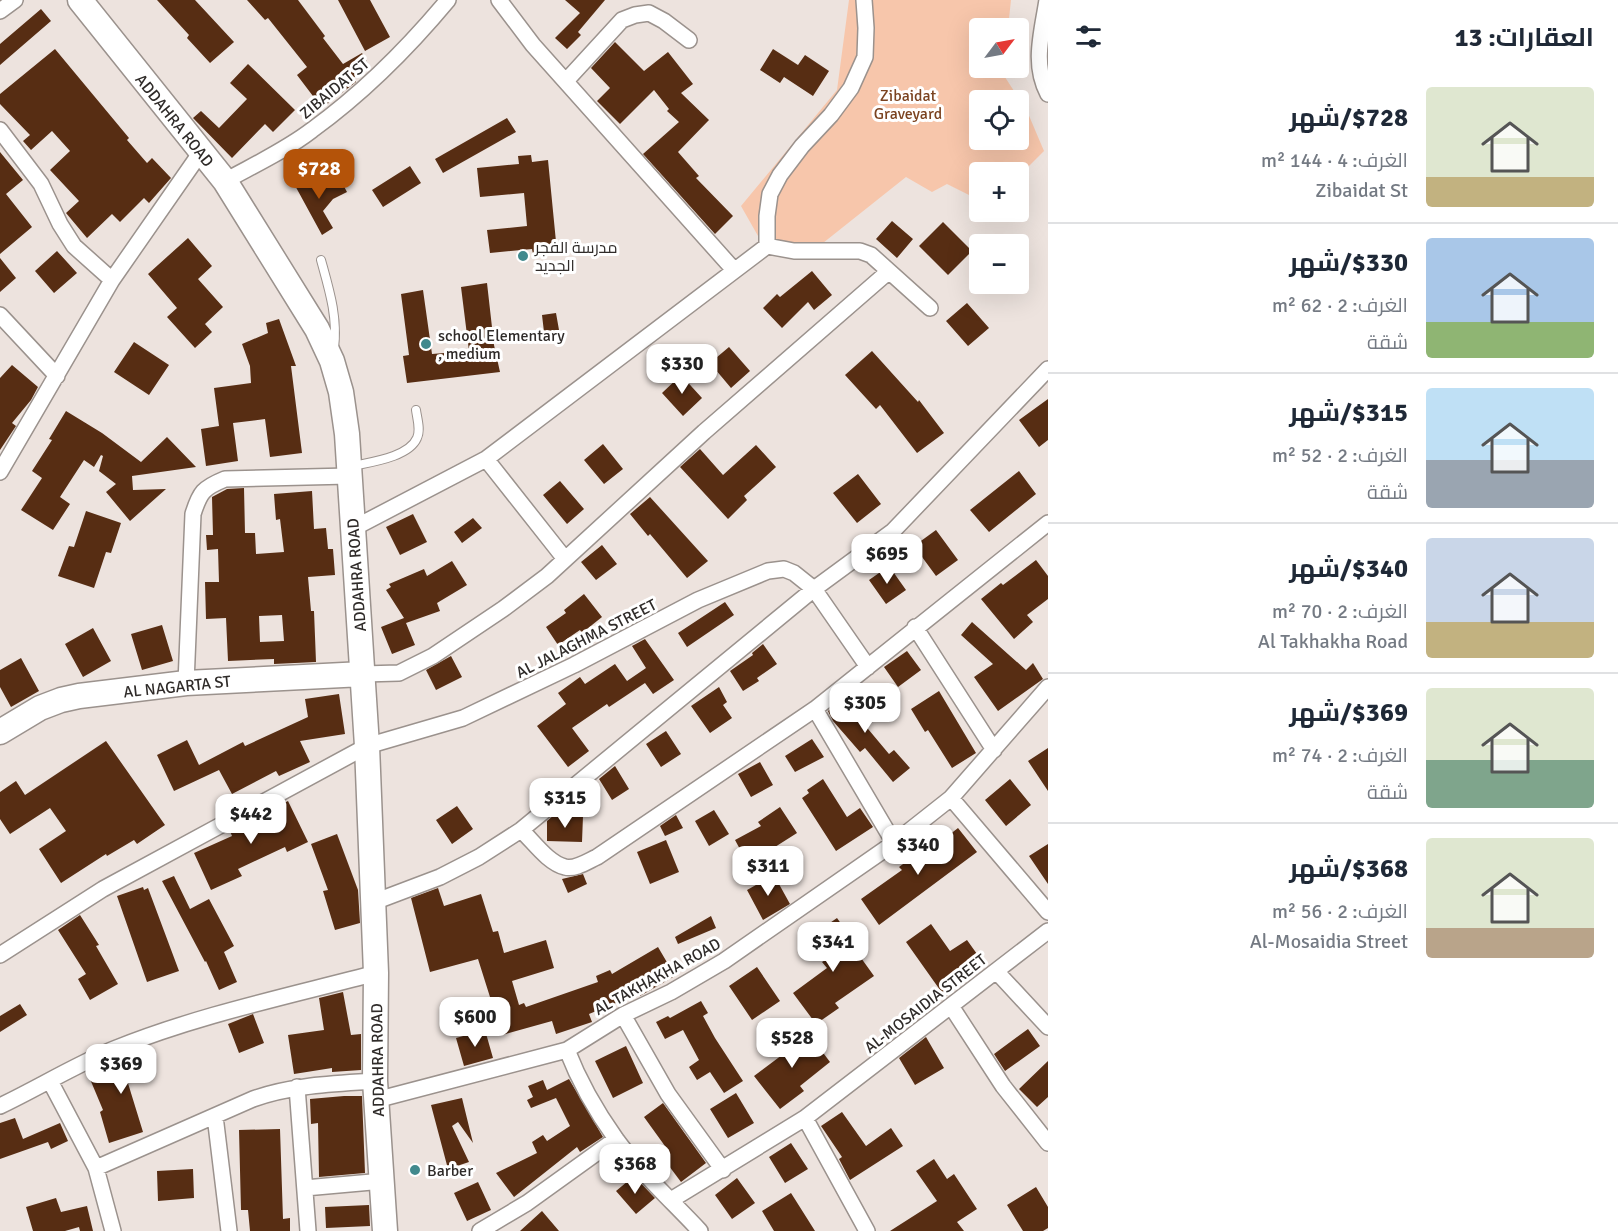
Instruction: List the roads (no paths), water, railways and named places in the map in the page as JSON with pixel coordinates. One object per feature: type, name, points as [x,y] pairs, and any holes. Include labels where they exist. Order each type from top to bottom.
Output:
[{"type":"main road","name":"ADDAHRA ROAD","points":[[85,1],[225,181],[317,329],[332,361],[341,392],[349,472],[367,746],[376,973],[375,1091],[385,1231]]},
{"type":"main road","name":"AL NAGARTA ST","points":[[0,732],[40,708],[61,699],[186,682],[363,674]]},
{"type":"street","points":[[0,11],[15,0]]},
{"type":"street","name":"ZIBAIDAT ST","points":[[225,181],[312,131],[370,82],[419,35],[448,0]]},
{"type":"street","points":[[499,0],[533,45],[734,270]]},
{"type":"street","points":[[767,246],[770,194],[780,175],[802,146],[831,115],[851,88],[865,57],[863,0]]},
{"type":"street","points":[[1047,0],[1038,58],[1039,75],[1048,94]]},
{"type":"street","points":[[566,81],[622,20],[635,15],[649,13],[689,40]]},
{"type":"street","points":[[0,130],[41,184],[60,224],[74,246],[112,280]]},
{"type":"street","points":[[0,472],[112,280],[201,152]]},
{"type":"street","points":[[352,529],[486,459],[767,246],[794,251],[860,251],[871,255],[930,308]]},
{"type":"street","points":[[363,674],[399,673],[433,656],[503,609],[565,559],[704,432],[888,272]]},
{"type":"street","points":[[0,315],[57,376]]},
{"type":"street","points":[[374,902],[440,877],[479,857],[521,830],[814,589],[893,531],[1048,369]]},
{"type":"street","points":[[486,459],[565,559]]},
{"type":"street","points":[[186,682],[192,514],[198,496],[207,486],[225,479],[349,472]]},
{"type":"street","points":[[521,830],[551,859],[566,868],[579,866],[597,857],[815,709],[1048,523]]},
{"type":"street","name":"AL JALAGHMA STREET","points":[[0,955],[103,889],[367,746],[463,718],[573,665],[698,600],[768,571],[784,569],[794,573],[814,589],[868,667]]},
{"type":"street","points":[[915,627],[994,750]]},
{"type":"street","name":"AL TAKHAKHA ROAD","points":[[96,1168],[274,1091],[297,1087],[375,1091],[567,1050],[623,1014],[670,992],[724,961],[894,843],[951,798],[1048,687]]},
{"type":"street","points":[[815,709],[894,843]]},
{"type":"street","points":[[951,798],[1048,912]]},
{"type":"street","name":"AL-MOSAIDIA STREET","points":[[671,1200],[805,1118],[1048,931]]},
{"type":"street","points":[[996,971],[1048,1027]]},
{"type":"street","points":[[0,1106],[113,1050],[161,1033],[220,1014],[376,973]]},
{"type":"street","points":[[951,1006],[1003,1086],[1048,1143]]},
{"type":"street","points":[[623,1014],[668,1094],[723,1170]]},
{"type":"street","points":[[567,1050],[578,1078],[616,1139],[700,1231]]},
{"type":"street","points":[[50,1082],[96,1168],[113,1231]]},
{"type":"street","points":[[297,1087],[308,1231]]},
{"type":"street","points":[[215,1116],[229,1231]]},
{"type":"street","points":[[805,1118],[864,1230]]},
{"type":"street","points":[[480,1231],[527,1203],[616,1139]]},
{"type":"street","points":[[305,1188],[383,1181]]},
{"type":"lane","points":[[321,260],[333,305],[335,323],[332,361]]},
{"type":"lane","points":[[349,472],[390,458],[412,445],[419,431],[416,410]]},
{"type":"place","name":"مدرسة الفجر الجديد","points":[[523,256]]},
{"type":"place","name":"school Elementary , medium","points":[[426,344]]},
{"type":"place","name":"Barber","points":[[415,1170]]},
{"type":"park label","name":"Zibaidat Graveyard","points":[[908,104]]}]
